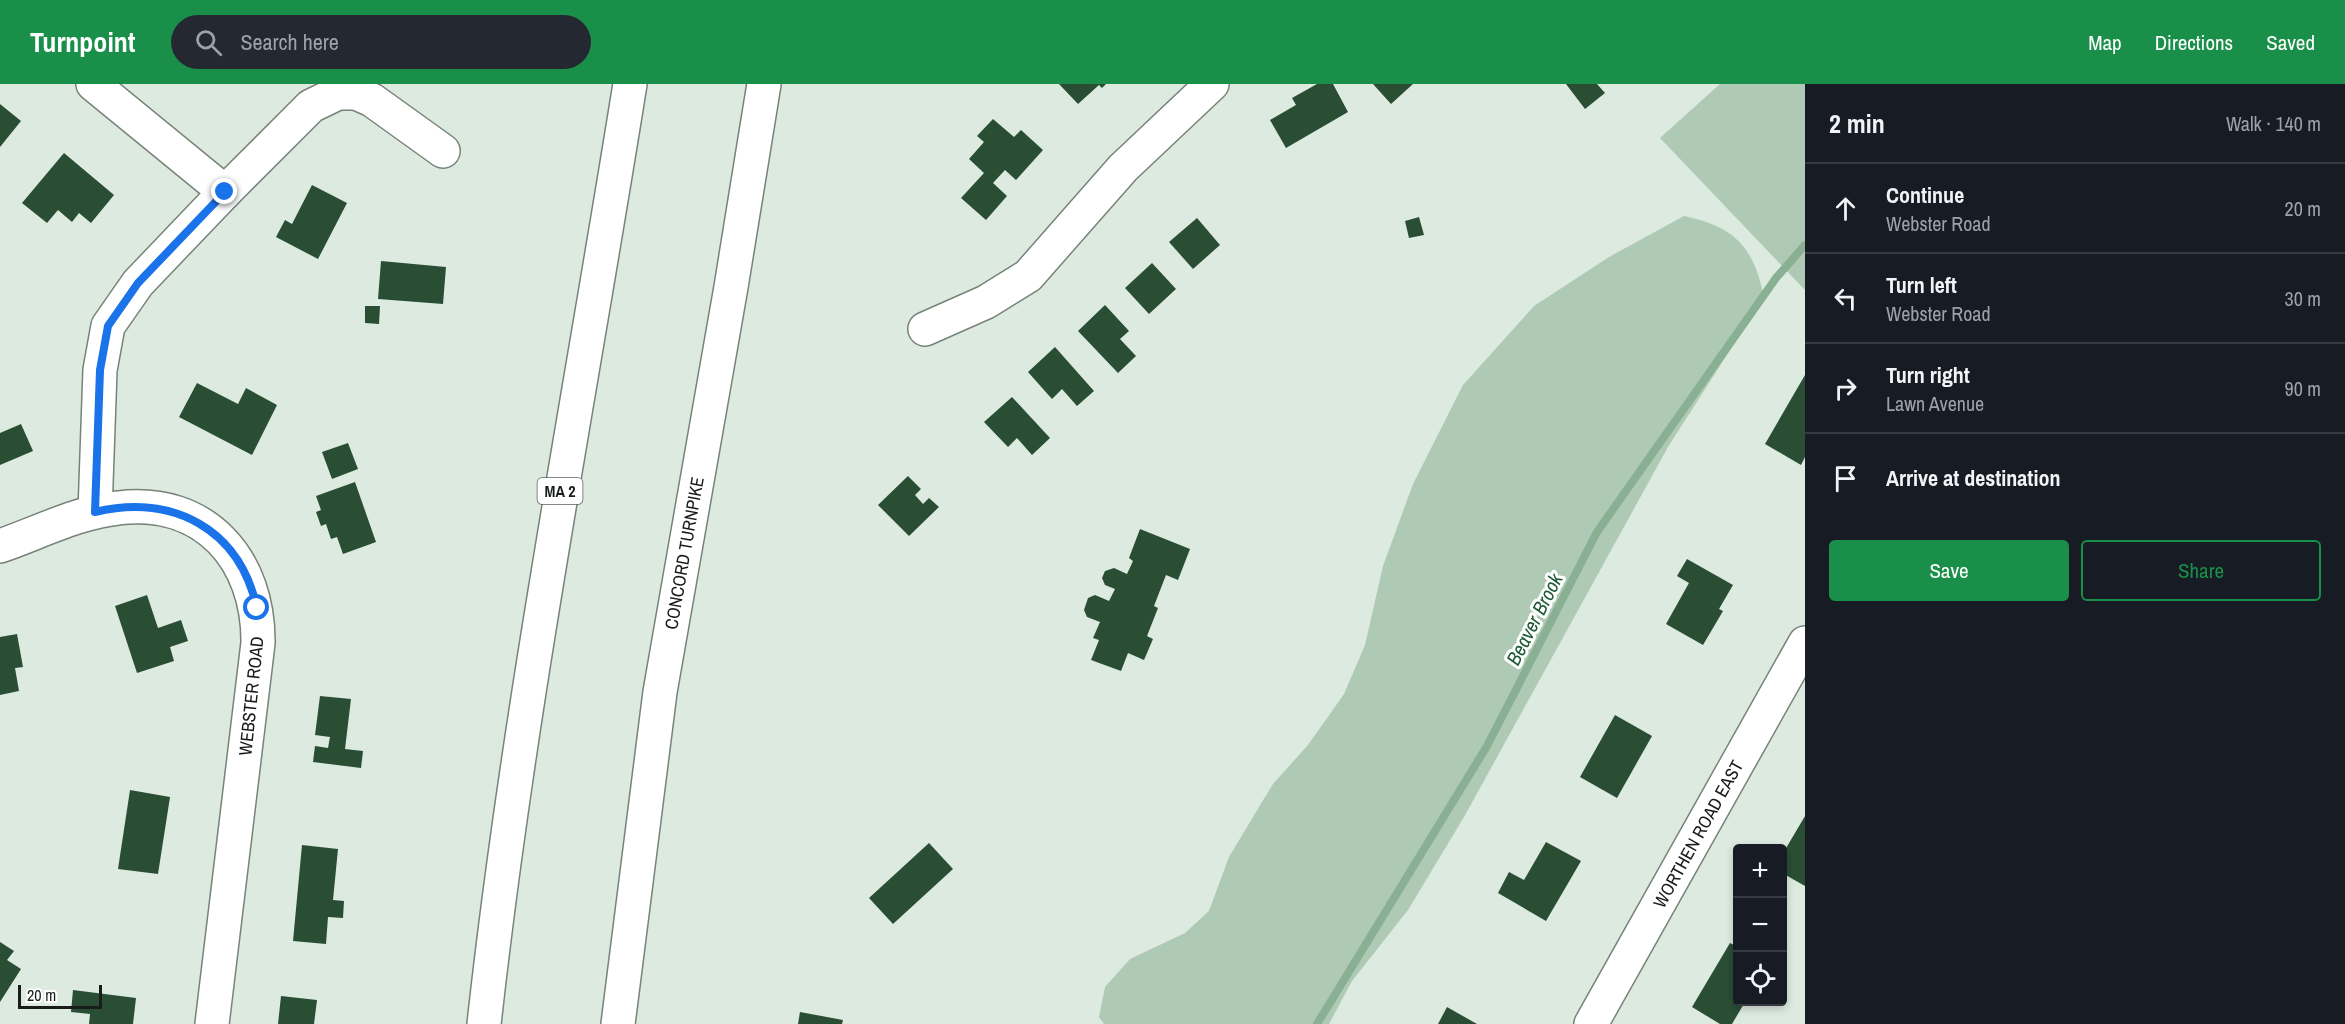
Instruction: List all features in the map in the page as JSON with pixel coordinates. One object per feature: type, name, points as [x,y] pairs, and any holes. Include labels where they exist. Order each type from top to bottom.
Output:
[{"type":"main road","points":[[93,84],[225,192]]},
{"type":"main road","name":"MA 2","points":[[483,1024],[544,584],[630,84]]},
{"type":"main road","name":"CONCORD TURNPIKE","points":[[618,1024],[660,692],[764,84]]},
{"type":"main road","points":[[925,329],[986,302],[1028,276],[1123,168],[1212,84]]},
{"type":"main road","points":[[95,512],[100,370],[108,326],[138,283],[225,192],[311,106],[338,93],[356,93],[372,100],[443,151]]},
{"type":"main road","name":"WEBSTER ROAD","points":[[0,546],[95,512],[118,507],[153,508],[175,513],[206,527],[237,557],[254,597],[258,632],[257,655],[212,1024]]},
{"type":"main road","name":"WORTHEN ROAD EAST","points":[[1591,1024],[1805,643]]},
{"type":"main road","points":[[622,980],[626,1024]]},
{"type":"green space","points":[[1720,84],[1805,84],[1805,290],[1660,138]]},
{"type":"green space","points":[[1684,216],[1716,226],[1739,241],[1754,264],[1764,297],[1668,447],[1464,817],[1408,910],[1352,981],[1329,1024],[1104,1024],[1099,1017],[1105,987],[1130,959],[1185,933],[1209,911],[1229,857],[1273,784],[1308,745],[1344,694],[1365,645],[1383,566],[1413,484],[1463,385],[1534,306],[1609,257]]},
{"type":"building","points":[[1059,84],[1106,84],[1102,88],[1099,85],[1078,104]]},
{"type":"building","points":[[1317,84],[1333,84],[1348,112],[1286,148],[1270,120],[1296,105],[1292,98]]},
{"type":"building","points":[[1373,84],[1413,84],[1391,104]]},
{"type":"building","points":[[1566,84],[1597,84],[1605,93],[1585,109]]},
{"type":"building","points":[[0,104],[21,121],[0,147]]},
{"type":"building","points":[[993,119],[1014,137],[1021,130],[1043,150],[1016,180],[1005,170],[993,183],[1007,196],[986,220],[961,198],[984,173],[969,159],[984,142],[977,136]]},
{"type":"building","points":[[64,153],[114,195],[91,223],[79,213],[72,222],[58,210],[47,223],[22,203]]},
{"type":"building","points":[[312,185],[347,203],[318,259],[276,237],[285,220],[292,224]]},
{"type":"building","points":[[1419,217],[1424,235],[1409,238],[1405,221]]},
{"type":"building","points":[[1197,218],[1220,245],[1193,269],[1169,242]]},
{"type":"building","points":[[381,261],[446,267],[443,304],[378,299]]},
{"type":"building","points":[[1152,263],[1176,289],[1149,314],[1125,288]]},
{"type":"building","points":[[1105,305],[1129,331],[1120,339],[1136,356],[1118,373],[1078,331]]},
{"type":"building","points":[[365,306],[380,306],[379,324],[365,323]]},
{"type":"building","points":[[1055,347],[1094,391],[1077,406],[1062,389],[1052,399],[1028,372]]},
{"type":"building","points":[[1805,375],[1805,457],[1801,465],[1765,444]]},
{"type":"building","points":[[197,383],[238,404],[246,388],[277,405],[252,455],[179,417]]},
{"type":"building","points":[[1012,397],[1050,438],[1032,455],[1017,438],[1008,447],[984,422]]},
{"type":"building","points":[[21,424],[33,451],[0,465],[0,433]]},
{"type":"building","points":[[348,443],[358,469],[332,479],[322,452]]},
{"type":"building","points":[[908,476],[921,489],[915,495],[923,504],[929,498],[939,507],[909,536],[878,505]]},
{"type":"building","points":[[355,482],[376,542],[343,554],[337,537],[331,539],[326,524],[321,526],[316,512],[321,510],[316,496]]},
{"type":"building","points":[[1140,529],[1190,549],[1178,580],[1166,575],[1154,606],[1158,608],[1147,636],[1153,639],[1144,660],[1128,653],[1121,671],[1091,660],[1099,640],[1093,638],[1100,622],[1087,617],[1084,610],[1088,598],[1095,595],[1109,601],[1115,589],[1105,585],[1102,578],[1105,571],[1114,568],[1127,574],[1133,561],[1129,558]]},
{"type":"building","points":[[1687,559],[1733,585],[1719,609],[1723,611],[1703,645],[1666,624],[1689,583],[1677,576]]},
{"type":"building","points":[[147,595],[158,628],[181,620],[188,641],[170,647],[174,661],[137,673],[115,606]]},
{"type":"building","points":[[17,634],[23,667],[15,668],[19,691],[0,695],[0,637]]},
{"type":"building","points":[[320,696],[351,699],[345,749],[363,751],[361,768],[313,762],[315,746],[328,748],[330,737],[315,735]]},
{"type":"building","points":[[1615,715],[1652,736],[1617,798],[1580,777]]},
{"type":"building","points":[[130,790],[170,797],[158,874],[118,869]]},
{"type":"building","points":[[1805,816],[1805,886],[1787,876],[1787,847]]},
{"type":"building","points":[[1546,842],[1581,861],[1546,921],[1498,893],[1509,872],[1524,880]]},
{"type":"building","points":[[929,843],[953,869],[893,924],[869,898]]},
{"type":"building","points":[[302,845],[338,849],[333,900],[344,901],[343,918],[328,917],[326,944],[293,941]]},
{"type":"building","points":[[0,942],[14,951],[7,960],[21,969],[0,1002]]},
{"type":"building","points":[[1730,943],[1733,944],[1733,1006],[1743,1006],[1732,1024],[1720,1024],[1692,1007]]},
{"type":"building","points":[[73,990],[136,998],[133,1024],[89,1024],[90,1014],[71,1012]]},
{"type":"building","points":[[281,996],[317,1000],[314,1024],[278,1024]]},
{"type":"building","points":[[1447,1007],[1477,1024],[1438,1024]]},
{"type":"building","points":[[800,1012],[843,1020],[842,1024],[798,1024]]},
{"type":"waterway","name":"Beaver Brook","points":[[1317,1024],[1487,746],[1597,532],[1776,278],[1805,245]]},
{"type":"route","points":[[225,192],[128,294],[108,326],[101,353],[95,512],[118,507],[153,508],[175,513],[206,527],[237,557],[251,587],[257,608]]}]
